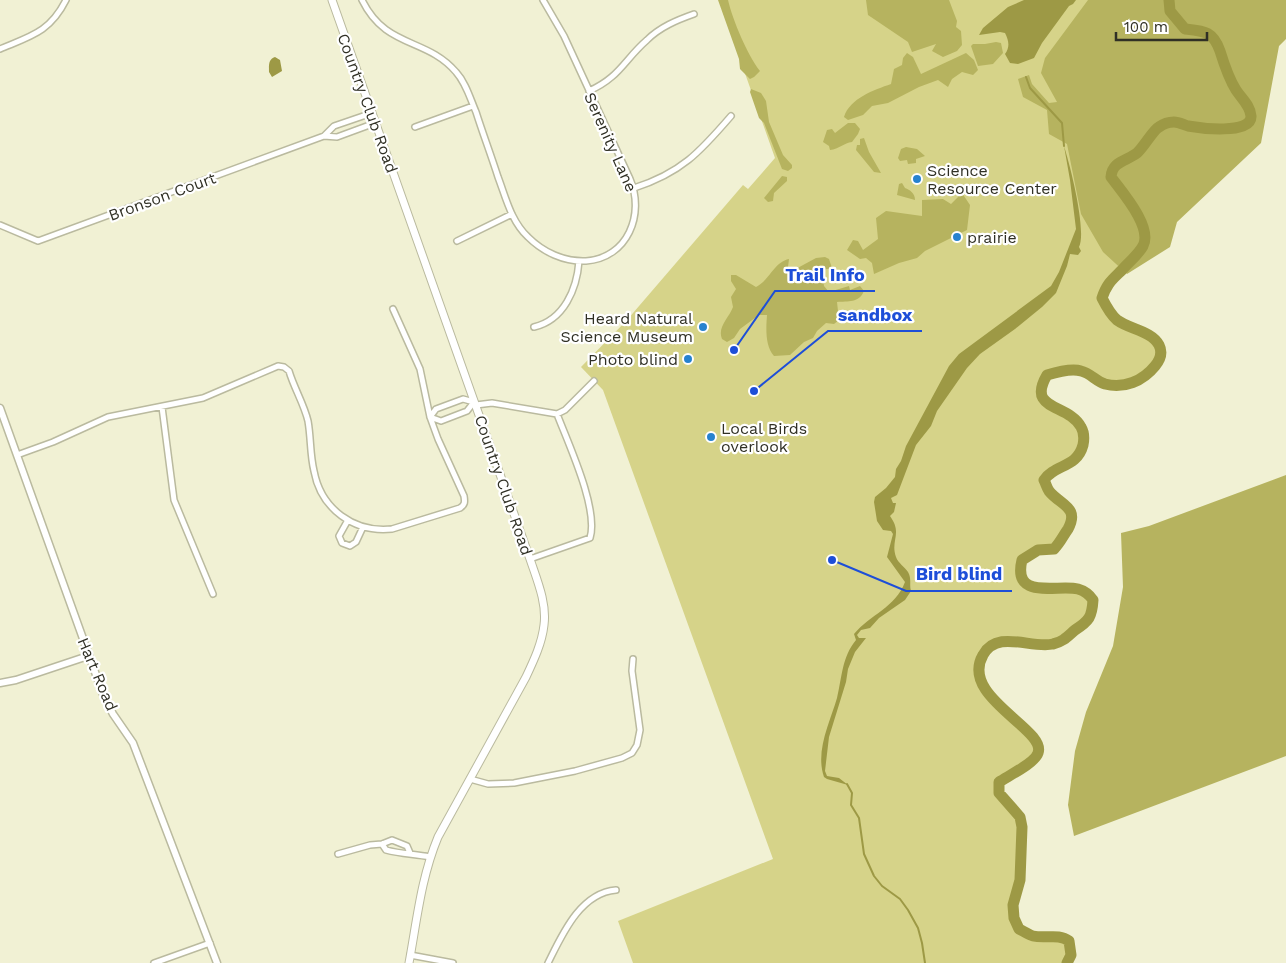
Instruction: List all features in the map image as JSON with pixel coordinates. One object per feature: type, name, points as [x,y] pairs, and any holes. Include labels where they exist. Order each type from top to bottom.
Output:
[{"type":"main road","name":"Country Club Road","points":[[332,0],[530,559],[542,598],[545,624],[539,650],[526,676],[438,837],[423,883],[410,959]]},
{"type":"street","points":[[0,49],[35,35],[47,27],[59,14],[66,0]]},
{"type":"street","points":[[362,0],[373,18],[387,31],[448,63],[462,80],[512,214],[520,228],[538,246],[559,257],[579,261],[575,286],[567,302],[549,322],[534,328]]},
{"type":"street","name":"Serenity Lane","points":[[543,0],[560,29],[634,188],[636,201],[636,217],[624,240],[613,251],[604,256],[594,260],[579,261]]},
{"type":"street","points":[[589,91],[614,76],[651,36],[671,23],[694,14]]},
{"type":"street","points":[[415,127],[473,106]]},
{"type":"street","name":"Bronson Court","points":[[324,136],[334,126],[372,113]]},
{"type":"street","points":[[634,188],[663,177],[689,161],[708,144],[731,116]]},
{"type":"street","name":"Bronson Court","points":[[0,224],[38,241],[324,136],[338,137],[376,123]]},
{"type":"street","points":[[457,241],[512,214]]},
{"type":"street","points":[[17,455],[53,442],[108,417],[203,398],[278,366],[284,367],[289,371],[306,415],[311,440],[313,470],[317,486],[328,505],[342,518],[363,527],[384,530],[464,506],[465,502],[460,485],[438,439],[430,417],[420,369],[393,309]]},
{"type":"street","points":[[430,417],[436,409],[464,399],[475,403],[492,403],[557,414],[565,410],[594,381]]},
{"type":"street","points":[[430,417],[441,421],[467,411],[475,403]]},
{"type":"street","points":[[162,407],[174,500],[213,594]]},
{"type":"street","name":"Hart Road","points":[[0,408],[104,698],[113,714],[134,742],[217,963]]},
{"type":"street","points":[[530,559],[590,538],[593,524],[589,501],[557,414]]},
{"type":"street","points":[[348,520],[339,536],[342,543],[350,546],[356,542],[363,527]]},
{"type":"street","points":[[0,683],[16,680],[88,656]]},
{"type":"street","points":[[470,779],[488,784],[514,783],[594,766],[632,753],[637,745],[640,730],[632,671],[633,659]]},
{"type":"street","points":[[338,854],[392,840],[407,846],[410,853]]},
{"type":"street","points":[[382,844],[386,850],[404,855],[410,853],[430,857]]},
{"type":"street","points":[[548,963],[563,931],[579,911],[599,894],[616,890]]},
{"type":"street","points":[[154,963],[210,943]]},
{"type":"street","points":[[410,959],[452,963]]},
{"type":"shaded area","points":[[718,0],[728,0],[741,37],[760,71],[750,79],[740,69],[739,59]]},
{"type":"shaded area","points":[[719,0],[1168,0],[1138,251],[1106,285],[1101,297],[1108,311],[1116,320],[1146,334],[1155,341],[1160,350],[1159,358],[1155,366],[1145,376],[1126,384],[1111,385],[1098,380],[1084,371],[1073,369],[1047,374],[1041,387],[1042,396],[1046,403],[1071,416],[1078,423],[1082,433],[1082,447],[1072,461],[1052,472],[1043,480],[1051,494],[1070,513],[1070,523],[1061,539],[1053,548],[1038,549],[1022,560],[1021,573],[1023,581],[1029,586],[1048,589],[1068,588],[1082,591],[1093,600],[1092,611],[1083,624],[1064,639],[1055,643],[1002,641],[993,644],[986,649],[981,657],[979,673],[983,687],[992,699],[1026,730],[1034,741],[1037,753],[1030,761],[998,782],[999,793],[1020,817],[1022,827],[1019,879],[1012,905],[1014,918],[1018,930],[1037,937],[1057,937],[1069,941],[1070,955],[1065,963],[633,963],[618,921],[773,859],[603,390],[581,367],[627,320],[743,185],[748,189],[775,158]]},
{"type":"shaded area","points":[[866,0],[949,0],[957,21],[956,27],[961,31],[962,45],[957,51],[943,57],[932,51],[936,44],[912,52],[908,42],[868,15]]},
{"type":"shaded area","points":[[1024,0],[1076,0],[1069,6],[1042,43],[1034,58],[1018,64],[1010,63],[1005,54],[1008,44],[1005,33],[979,35],[983,28],[1008,7]]},
{"type":"shaded area","points":[[1088,0],[1286,0],[1286,39],[1279,46],[1261,143],[1177,222],[1170,247],[1127,274],[1103,252],[1081,214],[1067,144],[1049,134],[1047,110],[1023,97],[1018,79],[1029,75],[1032,84],[1049,103],[1057,102],[1041,73],[1045,58]]},
{"type":"shaded area","points":[[1001,43],[1003,53],[993,64],[978,66],[971,46],[973,44]]},
{"type":"shaded area","points":[[907,53],[913,57],[921,74],[966,53],[974,60],[978,70],[973,75],[962,72],[952,79],[948,87],[938,80],[919,87],[888,103],[872,106],[863,115],[848,120],[844,117],[847,110],[857,100],[870,92],[891,84],[894,69],[902,65],[903,58]]},
{"type":"shaded area","points":[[275,57],[280,60],[282,71],[272,77],[269,72],[269,65],[271,59]]},
{"type":"shaded area","points":[[751,89],[761,93],[766,101],[769,122],[783,155],[792,165],[792,168],[788,171],[782,169],[764,123],[759,118],[750,92]]},
{"type":"shaded area","points":[[848,123],[855,123],[860,129],[858,134],[852,142],[830,150],[829,146],[823,142],[827,130],[832,129],[835,133]]},
{"type":"shaded area","points":[[864,138],[869,152],[881,173],[874,172],[856,150],[857,145],[860,145],[860,139]]},
{"type":"shaded area","points":[[1064,146],[1079,213],[1081,239],[1079,247],[1081,251],[1078,255],[1070,254],[1056,293],[1015,329],[980,354],[967,368],[937,411],[931,426],[916,445],[897,495],[891,498],[893,503],[896,503],[894,512],[890,516],[896,528],[894,546],[896,557],[907,570],[911,591],[905,600],[879,618],[870,628],[861,630],[857,635],[859,638],[866,638],[855,652],[848,669],[846,682],[829,737],[825,771],[827,776],[839,778],[848,785],[827,779],[824,777],[822,767],[822,747],[837,698],[845,660],[856,640],[854,634],[889,605],[901,591],[905,582],[887,557],[893,534],[891,531],[883,530],[877,521],[875,497],[895,477],[896,469],[906,446],[949,366],[959,354],[1051,286],[1059,272],[1076,229]]},
{"type":"shaded area","points":[[906,147],[917,149],[925,156],[916,159],[916,163],[908,164],[907,160],[900,161],[898,158],[901,149]]},
{"type":"shaded area","points":[[782,176],[787,177],[787,181],[774,193],[773,201],[768,202],[764,198]]},
{"type":"shaded area","points":[[902,183],[913,194],[915,200],[897,195],[899,184]]},
{"type":"shaded area","points":[[962,193],[970,205],[967,230],[925,251],[917,258],[899,263],[874,274],[872,263],[866,258],[860,259],[847,250],[853,240],[858,241],[863,250],[878,239],[876,218],[886,211],[922,216],[922,200],[943,199],[951,204]]},
{"type":"shaded area","points":[[825,257],[829,259],[832,268],[822,270],[824,286],[829,292],[849,286],[850,290],[860,286],[864,291],[859,298],[837,302],[839,320],[834,324],[826,323],[817,331],[813,338],[804,342],[790,355],[774,356],[771,352],[767,337],[767,315],[759,315],[740,329],[734,338],[727,342],[722,339],[721,330],[733,307],[731,297],[736,289],[731,281],[731,275],[736,275],[756,287],[765,281],[775,268],[784,261],[789,259],[788,267],[792,271],[816,258]]},
{"type":"shaded area","points":[[1286,475],[1286,756],[1074,836],[1068,805],[1075,751],[1086,712],[1113,646],[1123,587],[1121,533],[1149,526]]},
{"type":"waterway","points":[[1067,963],[1071,955],[1069,941],[1061,937],[1038,937],[1031,935],[1019,929],[1014,918],[1013,905],[1020,880],[1022,827],[1020,817],[999,793],[999,782],[1032,761],[1038,753],[1037,744],[1030,733],[992,698],[983,685],[979,670],[983,655],[989,647],[1006,641],[1044,645],[1057,643],[1084,624],[1092,611],[1093,600],[1085,592],[1069,588],[1039,588],[1030,586],[1024,581],[1021,573],[1022,560],[1038,550],[1054,549],[1068,529],[1072,516],[1070,511],[1053,496],[1044,480],[1054,471],[1076,458],[1080,452],[1084,436],[1081,427],[1075,419],[1045,401],[1042,395],[1042,387],[1047,375],[1077,370],[1087,373],[1105,384],[1126,384],[1145,376],[1155,366],[1160,356],[1161,351],[1156,340],[1146,333],[1117,320],[1110,313],[1102,298],[1110,282],[1141,249],[1145,238],[1140,220],[1129,200],[1111,177],[1112,172],[1117,164],[1137,153],[1154,131],[1164,124],[1174,122],[1188,126],[1224,129],[1243,126],[1249,122],[1251,116],[1247,105],[1231,81],[1214,39],[1207,33],[1185,29],[1170,11],[1169,0]]},
{"type":"waterway","points":[[1026,77],[1030,88],[1062,123],[1064,146]]},
{"type":"waterway","points":[[847,784],[852,793],[851,805],[859,818],[864,854],[874,876],[882,886],[900,899],[908,910],[918,928],[925,963]]},
{"type":"place","name":"Science Resource Center","points":[[917,179]]},
{"type":"place","name":"prairie","points":[[957,237]]},
{"type":"place","name":"Heard Natural Science Museum","points":[[703,327]]},
{"type":"place","name":"Trail Info","points":[[734,350]]},
{"type":"place","name":"Photo blind","points":[[688,359]]},
{"type":"place","name":"sandbox","points":[[754,391]]},
{"type":"place","name":"Local Birds overlook","points":[[711,437]]},
{"type":"place","name":"Bird blind","points":[[832,560]]}]
